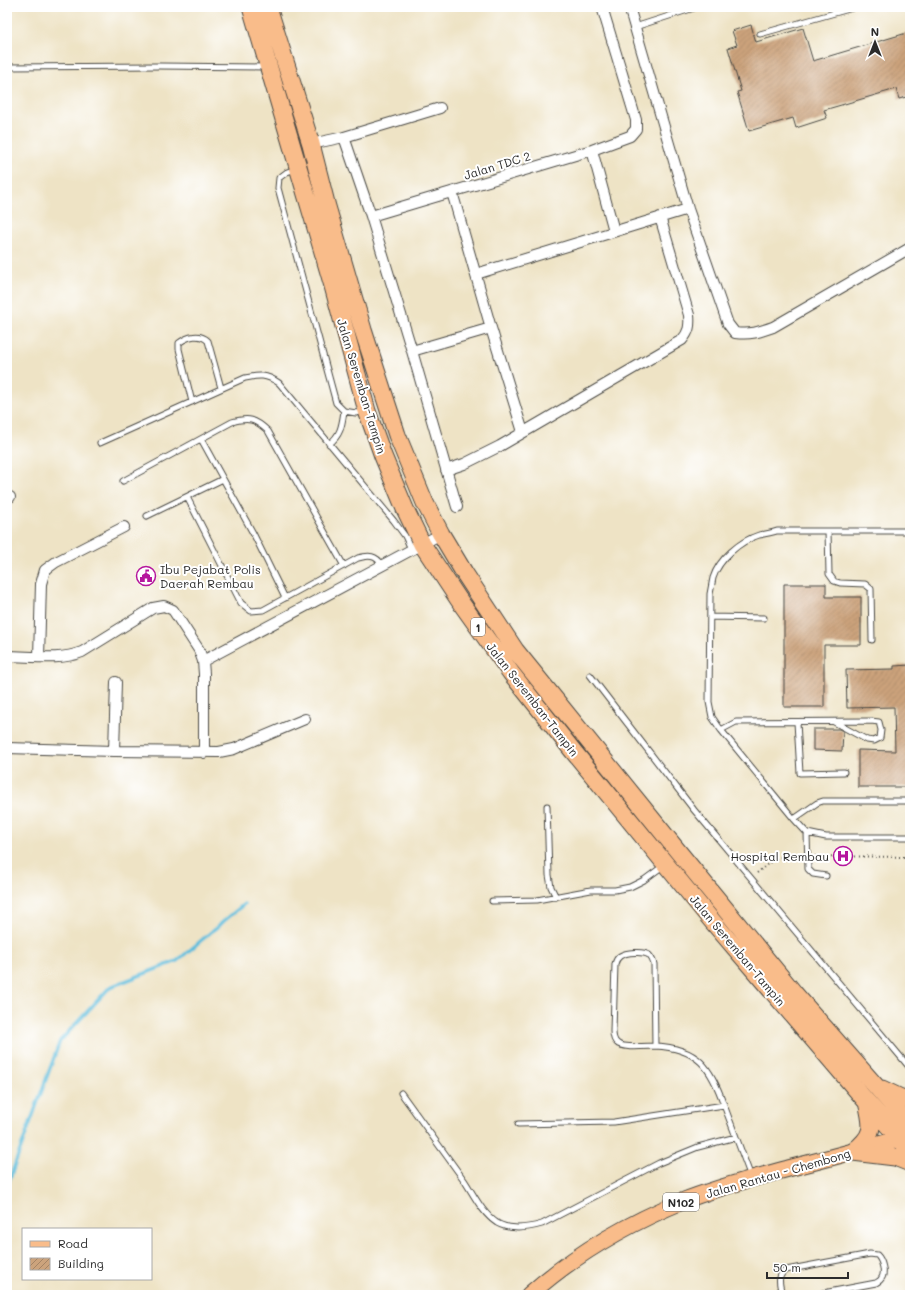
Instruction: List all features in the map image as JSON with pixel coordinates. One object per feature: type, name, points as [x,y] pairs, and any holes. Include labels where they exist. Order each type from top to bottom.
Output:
[{"type":"highway","name":"Jalan Seremban-Tampin","points":[[251,7],[367,411],[383,456],[405,509],[417,547],[461,603],[510,673],[713,922],[866,1101],[908,1137]]},
{"type":"highway","name":"Jalan Seremban-Tampin","points":[[268,7],[311,144],[327,207],[363,330],[397,435],[424,503],[441,534],[465,574],[515,650],[784,981],[876,1086],[908,1137]]},
{"type":"highway","points":[[274,86],[291,80]]},
{"type":"highway","points":[[876,1086],[901,1098],[910,1099]]},
{"type":"highway","points":[[853,1152],[864,1144],[871,1129],[871,1121],[866,1101]]},
{"type":"highway","points":[[853,1152],[895,1157],[910,1163]]},
{"type":"main road","name":"Jalan Rantau - Chembong","points":[[529,1295],[550,1276],[583,1252],[613,1234],[684,1200],[751,1178],[908,1137]]},
{"type":"street","name":"Jalan TDC 2","points":[[371,216],[592,150],[630,136],[636,129],[636,120],[602,7]]},
{"type":"street","points":[[629,7],[688,209],[728,324],[735,333],[757,333],[774,327],[910,248]]},
{"type":"street","points":[[311,144],[440,108]]},
{"type":"street","points":[[344,136],[371,216],[457,507]]},
{"type":"street","points":[[592,150],[614,231]]},
{"type":"street","points":[[452,192],[523,432]]},
{"type":"street","points":[[476,274],[688,209]]},
{"type":"street","points":[[446,470],[464,464],[523,432],[682,340],[688,333],[690,325],[689,315],[660,217]]},
{"type":"street","points":[[412,351],[491,328]]},
{"type":"street","points":[[39,656],[41,584],[45,570],[56,562],[124,527]]},
{"type":"street","points":[[203,661],[441,534]]},
{"type":"street","points":[[7,656],[73,656],[82,652],[152,608],[164,606],[173,610],[199,650],[203,661],[204,753]]},
{"type":"street","points":[[114,751],[116,682]]},
{"type":"street","points":[[7,748],[204,753],[219,752],[234,749],[305,719]]},
{"type":"lane","points":[[635,27],[696,7]]},
{"type":"lane","points":[[760,34],[856,7]]},
{"type":"lane","points":[[7,67],[268,67]]},
{"type":"lane","points":[[298,168],[287,172],[279,178],[278,188],[336,403],[344,411],[356,413],[367,411]]},
{"type":"lane","points":[[192,402],[179,350],[179,343],[184,339],[197,335],[204,337],[208,341],[221,388]]},
{"type":"lane","points":[[100,443],[244,378],[263,375],[272,378],[279,383],[405,536],[417,547]]},
{"type":"lane","points":[[330,444],[339,433],[344,411]]},
{"type":"lane","points":[[122,481],[232,422],[240,419],[251,419],[260,423],[268,431],[344,566]]},
{"type":"lane","points":[[201,439],[254,535],[285,598]]},
{"type":"lane","points":[[147,516],[223,479]]},
{"type":"lane","points":[[186,497],[241,603],[251,610],[263,610],[358,558],[371,556],[376,558],[382,565]]},
{"type":"lane","points":[[828,531],[829,574],[834,581],[865,584],[871,589],[872,640]]},
{"type":"lane","points":[[910,531],[777,532],[758,536],[742,544],[728,554],[720,563],[713,577],[710,594],[709,702],[712,717],[720,730],[807,833],[826,837],[910,838]]},
{"type":"lane","points":[[710,617],[764,618]]},
{"type":"lane","points":[[590,675],[694,810],[910,1068]]},
{"type":"lane","points":[[720,730],[736,722],[834,722],[871,720],[879,722],[881,730],[880,738],[874,741],[867,740],[834,722]]},
{"type":"lane","points":[[797,722],[800,773],[844,772]]},
{"type":"lane","points":[[794,819],[817,803],[823,801],[910,801]]},
{"type":"lane","points":[[547,806],[549,875],[551,887],[556,897]]},
{"type":"lane","points":[[807,833],[808,869],[813,874],[826,876]]},
{"type":"lane","points":[[492,901],[537,900],[591,890],[615,890],[630,887],[644,880],[666,864]]},
{"type":"lane","points":[[655,1046],[654,964],[652,959],[647,954],[622,954],[616,960],[615,964],[614,1039],[619,1045],[669,1047],[698,1058],[707,1068],[719,1089],[751,1178]]},
{"type":"lane","points":[[401,1093],[465,1182],[486,1214],[498,1223],[520,1228],[542,1224],[659,1163],[698,1147],[736,1137]]},
{"type":"lane","points":[[518,1124],[614,1122],[724,1105]]},
{"type":"lane","points":[[782,1295],[779,1279],[781,1273],[786,1270],[870,1254],[877,1255],[881,1260],[883,1273],[881,1279],[876,1283],[824,1294],[812,1295]]},
{"type":"path","points":[[750,878],[774,859],[782,856],[910,857]]},
{"type":"building","points":[[751,25],[756,42],[803,28],[813,61],[910,32],[910,96],[899,99],[896,89],[824,110],[827,118],[796,128],[793,118],[749,131],[737,92],[741,91],[728,48],[737,45],[732,31]]},
{"type":"building","points":[[784,584],[826,584],[826,597],[861,597],[861,645],[824,645],[824,707],[784,707]]},
{"type":"building","points":[[910,665],[910,787],[858,787],[858,750],[895,751],[894,707],[847,708],[846,670],[894,669],[894,666]]},
{"type":"building","points":[[813,729],[839,729],[843,731],[842,751],[813,750]]},
{"type":"waterway","points":[[7,1186],[60,1041],[110,987],[177,961],[244,904]]},
{"type":"place","name":"Ibu Pejabat Polis Daerah Rembau","points":[[146,576]]},
{"type":"place","name":"Hospital Rembau","points":[[843,856]]}]
